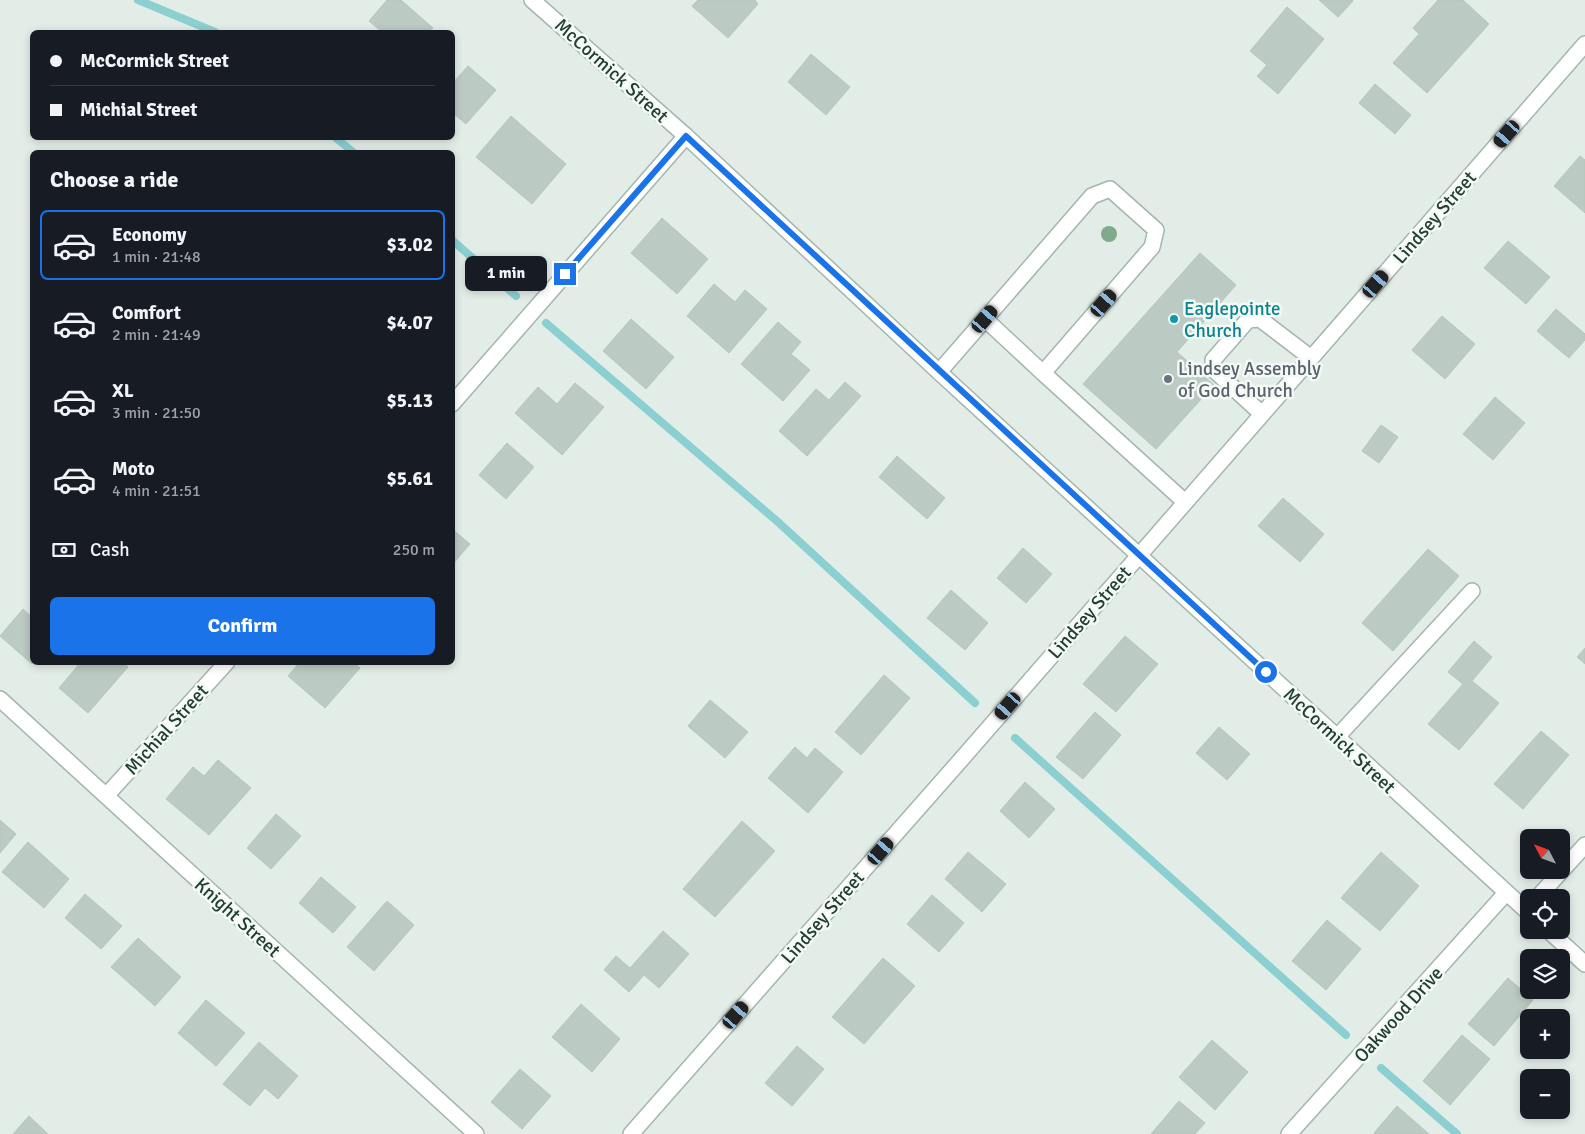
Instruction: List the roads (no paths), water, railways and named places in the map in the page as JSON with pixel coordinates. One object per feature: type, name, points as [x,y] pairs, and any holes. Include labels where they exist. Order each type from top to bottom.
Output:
[{"type":"street","name":"McCormick Street","points":[[532,0],[686,136],[939,372],[1520,904]]},
{"type":"street","name":"Lindsey Street","points":[[631,1134],[1585,44]]},
{"type":"street","points":[[455,401],[686,136]]},
{"type":"street","points":[[939,372],[1092,196],[1110,189],[1156,230],[1152,247],[1043,373]]},
{"type":"street","points":[[985,319],[1185,502]]},
{"type":"street","points":[[1262,414],[1214,370],[1213,360],[1248,320],[1260,319],[1311,358]]},
{"type":"street","points":[[1337,737],[1472,591]]},
{"type":"street","name":"Michial Street","points":[[106,796],[224,665]]},
{"type":"street","name":"Knight Street","points":[[0,699],[476,1134]]},
{"type":"street","points":[[1545,889],[1585,845]]},
{"type":"street","name":"Oakwood Drive","points":[[1289,1134],[1506,893]]},
{"type":"street","points":[[1558,939],[1585,964]]},
{"type":"waterway","points":[[138,0],[210,30]]},
{"type":"waterway","points":[[338,140],[351,150]]},
{"type":"waterway","points":[[455,243],[516,296]]},
{"type":"waterway","points":[[546,323],[778,522],[975,703]]},
{"type":"waterway","points":[[1015,738],[1346,1035]]},
{"type":"waterway","points":[[1381,1068],[1457,1134]]},
{"type":"place","name":"Eaglepointe Church","points":[[1174,319]]},
{"type":"place","name":"Lindsey Assembly of God Church","points":[[1168,379]]}]
